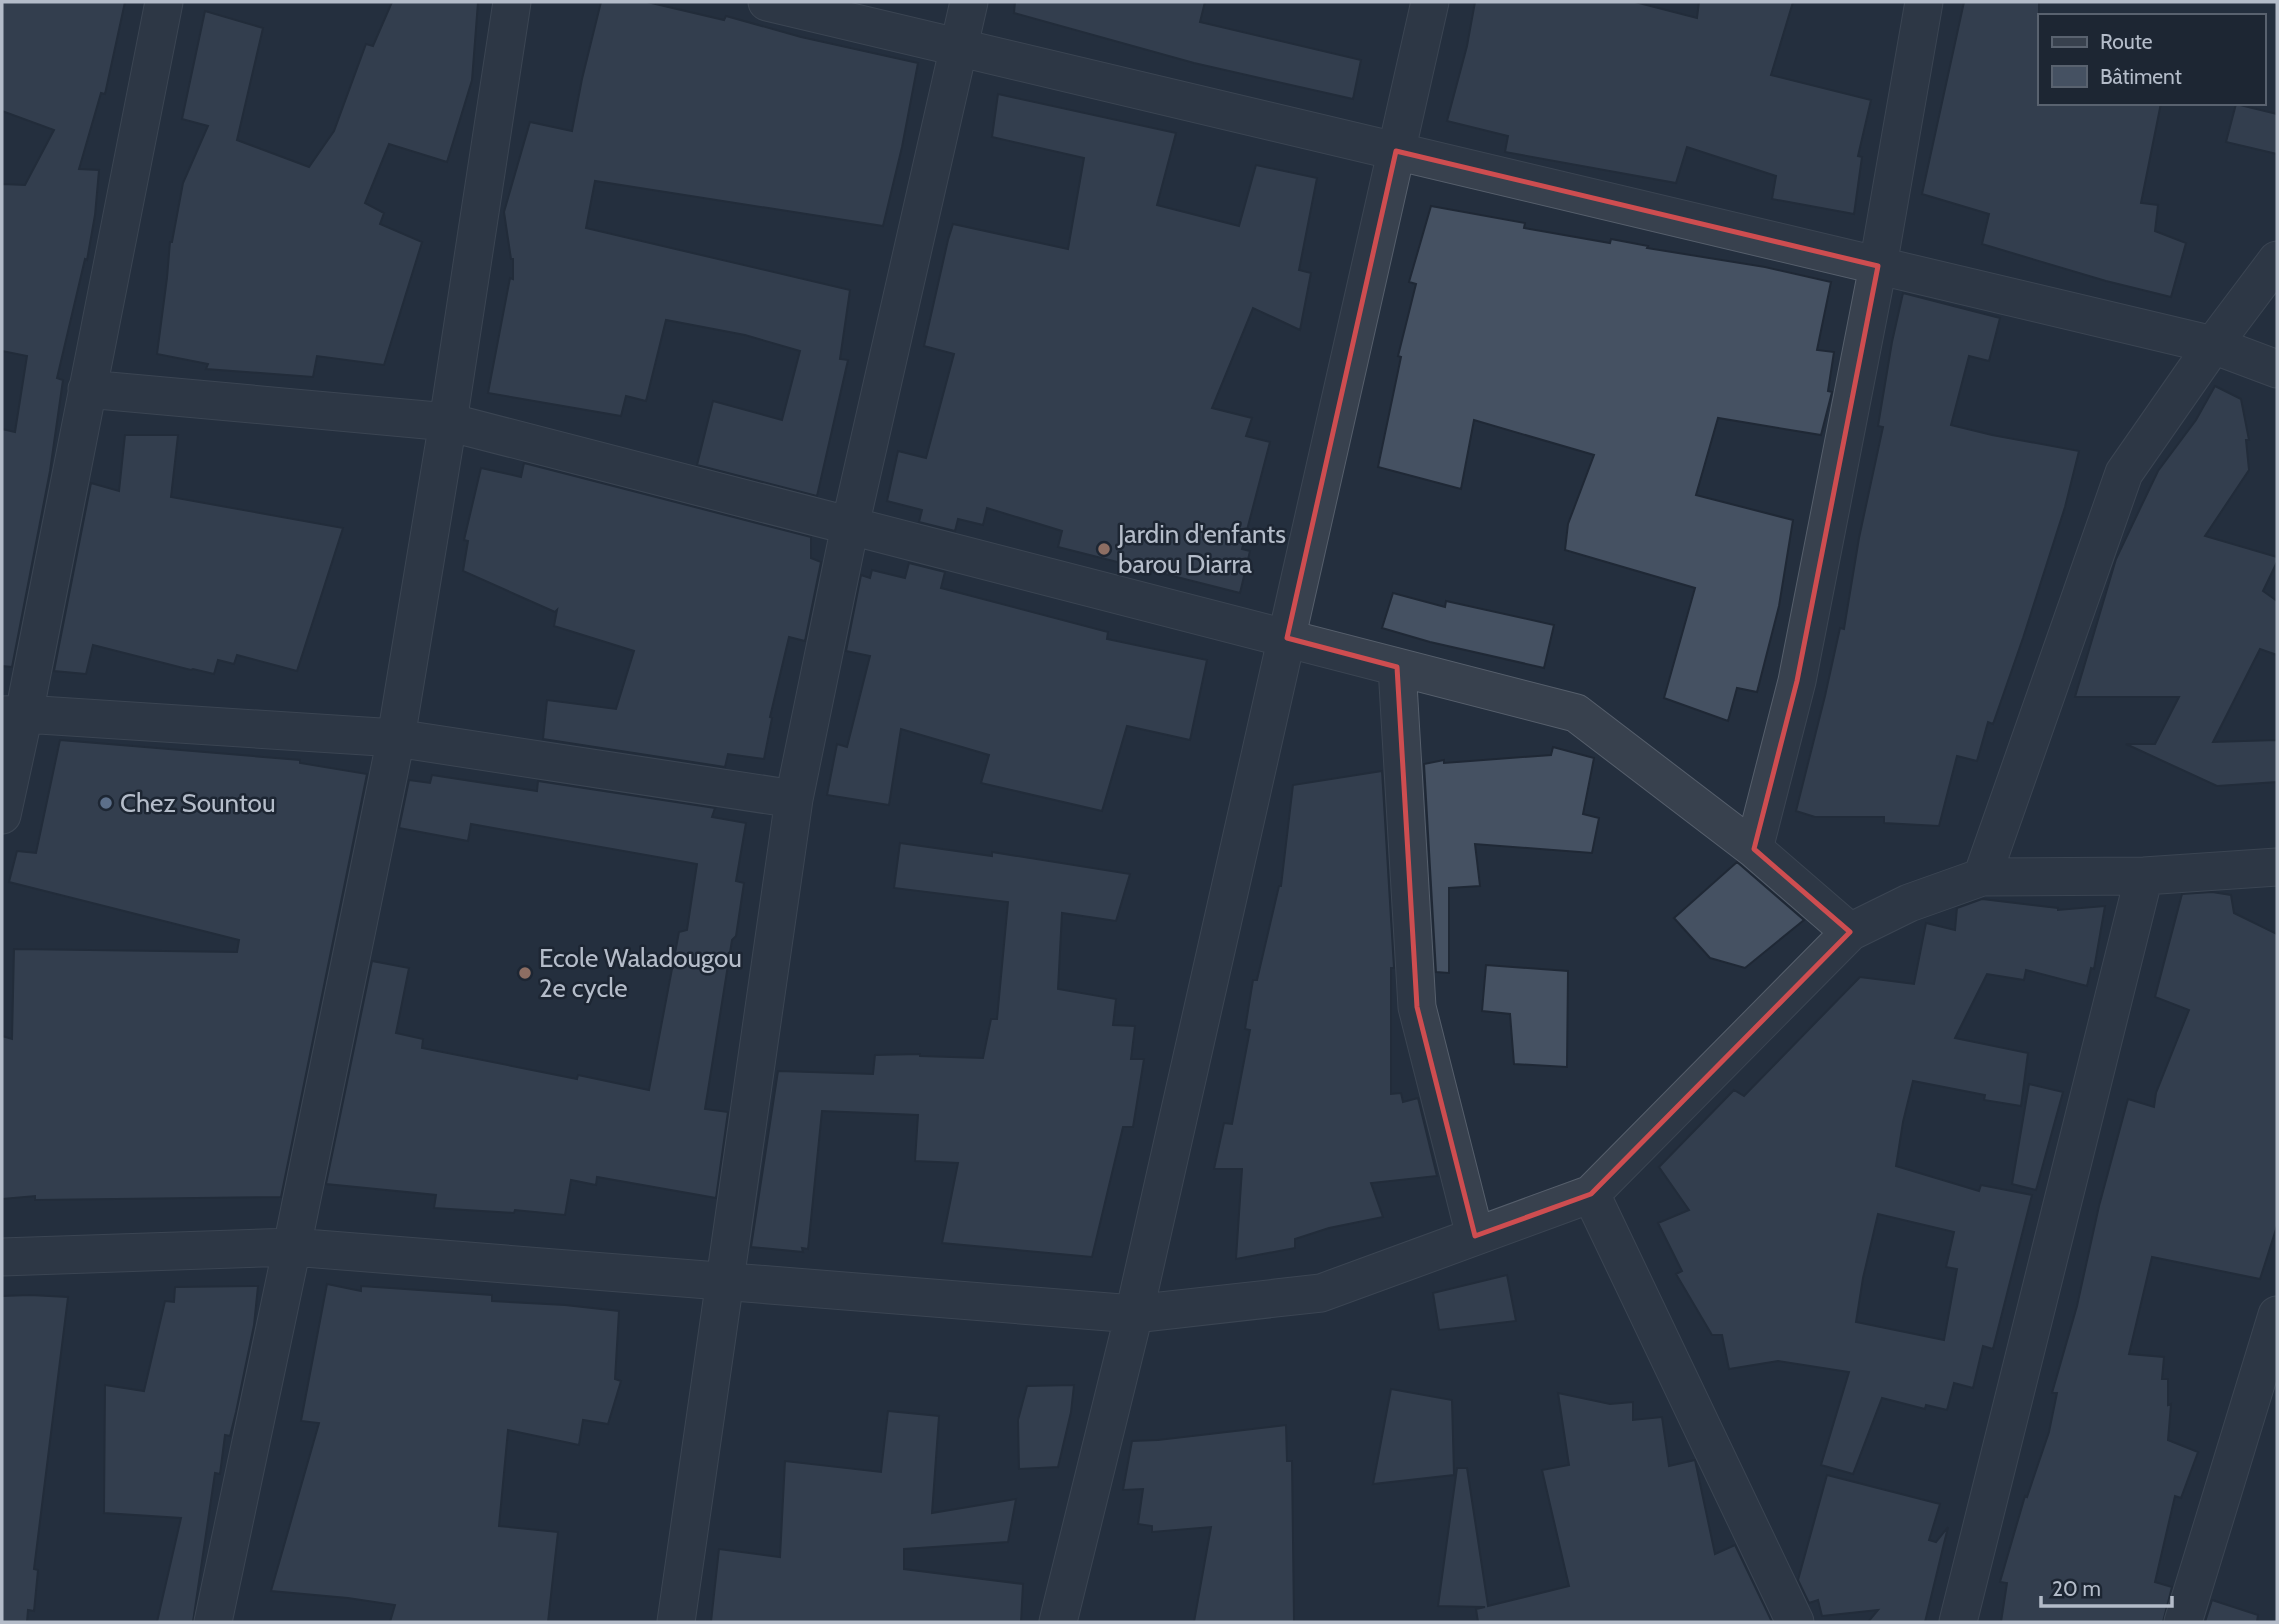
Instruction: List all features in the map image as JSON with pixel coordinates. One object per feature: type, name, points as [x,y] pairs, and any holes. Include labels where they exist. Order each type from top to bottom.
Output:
[{"type":"street","points":[[2,815],[13,714],[87,389],[164,2]]},
{"type":"street","points":[[213,1622],[396,738],[448,422],[512,2]]},
{"type":"street","points":[[767,2],[2213,345],[2277,369]]},
{"type":"street","points":[[676,1622],[794,799],[849,526],[969,2]]},
{"type":"street","points":[[1058,1622],[1134,1314],[1430,2]]},
{"type":"street","points":[[1754,849],[1797,681],[1878,266],[1924,2]]},
{"type":"street","points":[[1982,877],[2124,473],[2213,345],[2277,260]]},
{"type":"street","points":[[87,389],[448,422],[1576,713],[1754,849],[1850,932]]},
{"type":"street","points":[[1398,667],[1417,1007],[1475,1236]]},
{"type":"street","points":[[13,714],[396,738],[794,799]]},
{"type":"street","points":[[2,1257],[292,1247],[1134,1314],[1321,1293],[1591,1194],[1850,932],[1909,903],[1982,877],[2144,876],[2277,867]]},
{"type":"street","points":[[1958,1622],[2144,876]]},
{"type":"street","points":[[1591,1194],[1795,1622]]},
{"type":"street","points":[[2183,1622],[2277,1315]]},
{"type":"highlighted area","points":[[1396,151],[1878,266],[1797,681],[1754,849],[1850,932],[1591,1194],[1475,1236],[1417,1007],[1397,667],[1287,638]]},
{"type":"building","points":[[2,2],[125,2],[105,94],[101,93],[79,169],[99,170],[95,215],[87,260],[85,259],[57,378],[63,380],[50,471],[12,667],[2,666],[2,429],[15,432],[27,356],[2,351],[2,184],[25,185],[54,130],[2,111]]},
{"type":"building","points":[[392,2],[478,2],[472,80],[447,162],[389,144],[365,203],[384,213],[380,224],[422,242],[384,365],[317,356],[313,377],[206,369],[208,364],[157,354],[170,242],[183,183],[208,126],[182,119],[205,11],[263,28],[237,140],[309,167],[334,131],[366,44],[373,46]]},
{"type":"building","points":[[601,2],[647,2],[724,20],[726,16],[801,37],[918,63],[883,226],[595,181],[586,228],[850,290],[840,359],[848,360],[817,496],[697,465],[713,401],[782,420],[800,351],[745,335],[666,320],[646,401],[626,396],[621,416],[488,393],[510,278],[513,279],[513,259],[504,212],[530,122],[572,131]]},
{"type":"building","points":[[1015,2],[1205,2],[1200,22],[1361,60],[1353,99],[1194,63],[1014,13]]},
{"type":"building","points":[[1475,2],[1635,2],[1697,18],[1699,2],[1793,2],[1771,75],[1871,100],[1858,156],[1862,157],[1854,214],[1772,199],[1776,176],[1687,147],[1676,183],[1505,152],[1508,136],[1447,121],[1467,46]]},
{"type":"building","points":[[1964,2],[2039,2],[2038,105],[2161,105],[2141,203],[2158,205],[2155,231],[2186,243],[2171,297],[2106,281],[1982,244],[1989,214],[1922,194]]},
{"type":"building","points":[[998,94],[1176,133],[1157,205],[1239,226],[1256,165],[1317,178],[1299,270],[1311,273],[1300,330],[1253,308],[1212,408],[1252,418],[1246,436],[1270,442],[1242,549],[1250,551],[1240,593],[1058,547],[1062,531],[987,508],[983,525],[958,519],[955,531],[919,522],[922,510],[887,501],[898,451],[926,458],[954,354],[924,346],[953,224],[1068,249],[1084,158],[992,137]]},
{"type":"building","points":[[2236,105],[2277,114],[2277,154],[2226,142]]},
{"type":"building","points":[[1431,206],[1525,223],[1524,228],[1610,243],[1611,239],[1831,282],[1817,350],[1834,352],[1828,391],[1832,392],[1821,435],[1718,418],[1696,495],[1793,520],[1779,606],[1757,692],[1737,688],[1728,721],[1664,698],[1695,588],[1565,550],[1568,524],[1594,455],[1474,420],[1461,489],[1378,467],[1401,357],[1398,356],[1416,284],[1409,282]]},
{"type":"building","points":[[1903,293],[2000,318],[1989,361],[1969,356],[1951,425],[2079,451],[2065,507],[1993,724],[1988,722],[1977,761],[1957,756],[1939,826],[1884,823],[1884,817],[1815,817],[1796,811],[1840,628],[1844,629],[1859,538],[1883,427],[1878,426]]},
{"type":"building","points":[[2215,386],[2241,399],[2249,440],[2246,440],[2249,470],[2205,536],[2277,557],[2263,591],[2277,601],[2277,655],[2260,649],[2213,742],[2277,740],[2277,782],[2217,786],[2126,744],[2155,744],[2179,697],[2075,697],[2116,559],[2158,471],[2196,420]]},
{"type":"building","points":[[125,435],[178,435],[171,497],[343,528],[297,671],[237,655],[234,664],[218,660],[214,674],[93,645],[86,674],[54,671],[91,483],[119,491]]},
{"type":"building","points":[[524,463],[811,537],[811,558],[821,562],[805,641],[789,637],[770,717],[772,718],[764,759],[728,754],[725,767],[543,739],[547,700],[616,709],[634,651],[554,626],[557,610],[555,612],[463,571],[468,541],[464,540],[481,468],[521,477]]},
{"type":"building","points":[[909,563],[945,572],[941,588],[1108,632],[1107,639],[1207,660],[1190,740],[1127,726],[1102,811],[981,783],[989,755],[901,729],[889,805],[827,795],[837,744],[847,747],[870,656],[846,651],[861,575],[870,578],[872,570],[905,578]]},
{"type":"building","points":[[1393,593],[1445,607],[1446,601],[1554,625],[1544,668],[1382,628]]},
{"type":"building","points":[[60,740],[300,760],[300,763],[367,774],[281,1197],[35,1200],[35,1196],[2,1199],[2,1036],[12,1039],[14,949],[237,952],[239,940],[9,882],[17,851],[36,853]]},
{"type":"building","points":[[1553,747],[1594,758],[1583,814],[1599,818],[1592,853],[1475,844],[1480,886],[1449,888],[1449,973],[1436,972],[1424,764],[1444,760],[1444,763],[1551,755]]},
{"type":"building","points":[[1382,771],[1394,968],[1391,968],[1391,1094],[1401,1093],[1403,1102],[1418,1098],[1437,1176],[1371,1183],[1383,1217],[1329,1228],[1295,1239],[1295,1248],[1236,1259],[1242,1169],[1214,1169],[1224,1123],[1232,1124],[1250,1030],[1245,1029],[1253,980],[1257,980],[1281,886],[1293,785]]},
{"type":"building","points":[[432,775],[537,791],[538,781],[715,808],[712,817],[746,823],[736,881],[744,883],[736,936],[732,940],[705,1109],[728,1112],[716,1198],[597,1177],[596,1185],[571,1180],[565,1215],[515,1210],[514,1213],[434,1208],[436,1195],[326,1184],[372,961],[409,968],[396,1033],[423,1039],[422,1048],[577,1079],[578,1075],[649,1090],[679,932],[687,930],[697,864],[471,824],[468,841],[399,828],[409,780],[430,783]]},
{"type":"building","points":[[900,843],[992,856],[992,852],[1130,874],[1116,921],[1062,913],[1058,989],[1116,999],[1113,1025],[1135,1026],[1131,1059],[1144,1059],[1133,1127],[1123,1127],[1092,1257],[942,1243],[958,1163],[915,1161],[918,1115],[822,1111],[808,1249],[802,1248],[803,1252],[751,1247],[778,1071],[873,1074],[875,1055],[920,1054],[983,1058],[991,1019],[997,1019],[1008,902],[894,888]]},
{"type":"building","points":[[1737,862],[1804,920],[1745,968],[1710,958],[1674,918]]},
{"type":"building","points":[[2212,892],[2231,895],[2234,913],[2277,934],[2277,1226],[2260,1279],[2152,1257],[2129,1354],[2164,1357],[2162,1379],[2168,1379],[2168,1405],[2171,1404],[2168,1440],[2198,1452],[2181,1498],[2175,1496],[2155,1582],[2172,1587],[2163,1622],[2001,1622],[2007,1583],[2000,1582],[2025,1496],[2027,1497],[2049,1432],[2057,1393],[2052,1393],[2077,1306],[2099,1206],[2128,1099],[2154,1107],[2156,1093],[2189,1010],[2155,997],[2182,894]]},
{"type":"building","points":[[1982,899],[2058,910],[2105,906],[2094,969],[2091,968],[2087,986],[2026,970],[2024,980],[1987,974],[1955,1038],[2028,1053],[2021,1106],[1984,1100],[1985,1095],[1913,1081],[1896,1166],[1979,1191],[1981,1185],[2032,1195],[1993,1349],[1983,1346],[1973,1388],[1954,1383],[1947,1410],[1926,1405],[1925,1409],[1882,1398],[1853,1474],[1821,1465],[1849,1372],[1778,1361],[1729,1369],[1722,1335],[1712,1335],[1676,1274],[1682,1271],[1658,1223],[1689,1210],[1659,1167],[1734,1090],[1744,1096],[1860,977],[1914,984],[1926,923],[1955,930],[1957,908]],"holes":[[[1878,1214],[1954,1232],[1946,1267],[1957,1269],[1944,1340],[1856,1322]]]},
{"type":"building","points":[[1486,965],[1568,971],[1567,1067],[1514,1064],[1510,1014],[1482,1011]]},
{"type":"building","points":[[2029,1084],[2063,1092],[2036,1190],[2012,1184]]},
{"type":"building","points":[[1507,1275],[1516,1321],[1439,1330],[1433,1293]]},
{"type":"building","points":[[327,1284],[361,1291],[361,1286],[492,1295],[492,1301],[619,1311],[615,1379],[621,1381],[608,1424],[583,1420],[579,1445],[508,1430],[499,1526],[558,1532],[548,1622],[390,1622],[395,1605],[271,1591],[319,1423],[301,1421]]},
{"type":"building","points":[[258,1286],[254,1325],[236,1412],[230,1436],[225,1435],[220,1474],[215,1473],[193,1622],[157,1622],[181,1518],[104,1513],[105,1385],[144,1391],[165,1301],[174,1302],[175,1287]]},
{"type":"building","points":[[2,1296],[68,1297],[34,1569],[38,1570],[34,1611],[28,1610],[27,1622],[2,1622]]},
{"type":"building","points":[[1074,1385],[1071,1412],[1058,1467],[1019,1469],[1018,1420],[1027,1386]]},
{"type":"building","points":[[1391,1389],[1452,1400],[1454,1475],[1373,1484]]},
{"type":"building","points":[[1558,1393],[1610,1404],[1633,1402],[1633,1420],[1662,1417],[1669,1466],[1695,1460],[1715,1554],[1735,1545],[1772,1622],[1478,1622],[1476,1609],[1485,1607],[1438,1606],[1457,1468],[1467,1468],[1488,1606],[1569,1586],[1542,1470],[1569,1465]]},
{"type":"building","points":[[888,1411],[939,1416],[932,1513],[1016,1499],[1008,1542],[904,1549],[904,1569],[1023,1584],[1021,1622],[711,1622],[719,1549],[780,1557],[785,1461],[881,1472]]},
{"type":"building","points":[[1286,1425],[1287,1461],[1292,1461],[1294,1622],[1194,1622],[1211,1527],[1152,1532],[1152,1526],[1138,1524],[1143,1489],[1123,1490],[1132,1441]]},
{"type":"building","points":[[1827,1475],[1940,1504],[1929,1540],[1936,1542],[1948,1527],[1925,1622],[1868,1622],[1878,1610],[1822,1616],[1818,1600],[1809,1603],[1798,1580]]},
{"type":"building","points":[[2212,1600],[2258,1615],[2257,1622],[2205,1622]]},
{"type":"place","name":"Jardin d'enfants barou Diarra","points":[[1104,549]]},
{"type":"place","name":"Chez Sountou","points":[[106,803]]},
{"type":"place","name":"Ecole Waladougou 2e cycle","points":[[525,973]]}]
